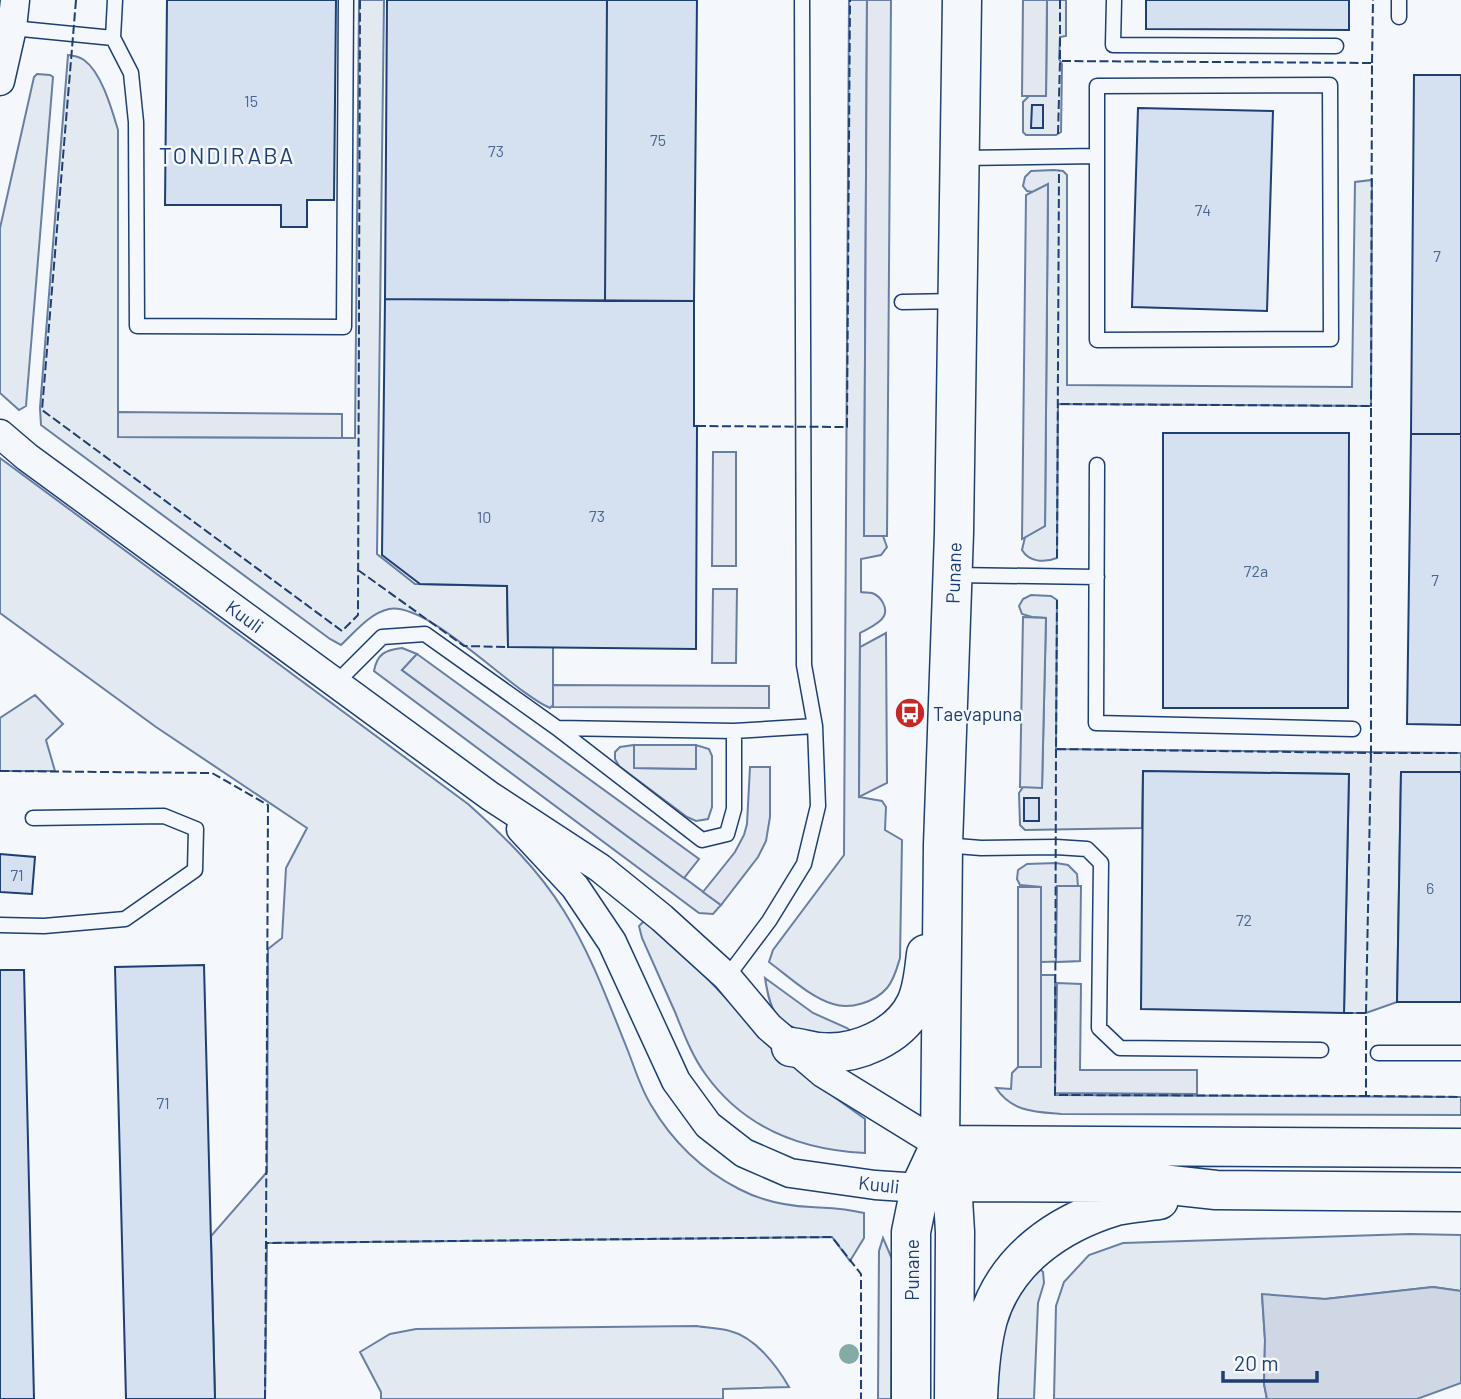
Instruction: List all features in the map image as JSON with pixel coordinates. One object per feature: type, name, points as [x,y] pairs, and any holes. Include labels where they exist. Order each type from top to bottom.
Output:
[{"type":"main road","name":"Punane","points":[[911,1399],[911,1232],[936,1185],[940,1145],[943,845],[953,575],[962,0]]},
{"type":"main road","points":[[792,1046],[820,1052],[850,1051],[900,1028],[917,1002],[924,975],[943,845]]},
{"type":"main road","points":[[940,1145],[1461,1148]]},
{"type":"main road","name":"Kuuli","points":[[936,1185],[1152,1183],[1216,1190],[1461,1192]]},
{"type":"main road","name":"Punane","points":[[936,1185],[955,1232],[954,1399]]},
{"type":"main road","points":[[978,1399],[980,1359],[989,1317],[1008,1279],[1035,1247],[1061,1228],[1119,1206],[1216,1190]]},
{"type":"street","points":[[0,81],[12,28],[15,0]]},
{"type":"street","name":"Kuuli","points":[[0,434],[27,457],[490,796],[600,868],[662,918],[727,977],[769,1027],[823,1073],[940,1145]]},
{"type":"street","name":"Kuuli","points":[[490,796],[575,887],[597,920],[611,942],[676,1081],[708,1125],[744,1153],[790,1173],[875,1185],[936,1185]]},
{"type":"lane","points":[[115,0],[113,38],[131,73],[136,122],[137,326],[344,327],[346,0]]},
{"type":"lane","points":[[727,977],[769,921],[804,864],[818,806],[814,726],[804,664],[802,0]]},
{"type":"lane","points":[[1114,0],[1113,45],[1336,46]]},
{"type":"lane","points":[[1399,0],[1399,17]]},
{"type":"lane","points":[[12,28],[113,38]]},
{"type":"lane","points":[[1330,85],[1331,339],[1097,340],[1097,156],[1097,86],[1330,85]]},
{"type":"lane","points":[[961,158],[1097,156]]},
{"type":"lane","points":[[902,302],[958,301]]},
{"type":"lane","points":[[1097,466],[1096,723],[1353,729]]},
{"type":"lane","points":[[953,575],[1097,577]]},
{"type":"lane","points":[[336,683],[382,637],[425,634],[557,728],[702,840],[727,834],[734,809],[734,731]]},
{"type":"lane","points":[[557,728],[734,731],[814,726]]},
{"type":"lane","points":[[0,925],[44,926],[125,919],[195,870],[196,828],[164,816],[33,818]]},
{"type":"lane","points":[[943,845],[1087,849],[1101,863],[1099,1028],[1120,1048],[1321,1050]]},
{"type":"lane","points":[[1378,1053],[1461,1053]]},
{"type":"shaded area","points":[[359,0],[384,0],[377,554],[415,584],[507,586],[508,646],[553,647],[553,705],[550,708],[534,699],[447,633],[426,619],[406,611],[389,609],[375,614],[341,645],[330,639],[41,425],[40,408],[68,55],[82,59],[96,74],[106,92],[118,130],[118,437],[355,438]]},
{"type":"shaded area","points":[[849,0],[867,0],[864,535],[883,536],[887,547],[881,555],[861,559],[861,592],[878,597],[885,609],[880,621],[860,633],[859,797],[882,801],[886,807],[885,830],[902,840],[900,958],[896,970],[889,985],[876,997],[862,1003],[840,1006],[816,996],[769,962],[773,950],[844,855]]},
{"type":"shaded area","points":[[867,0],[891,0],[887,536],[864,536]]},
{"type":"shaded area","points":[[1023,0],[1047,0],[1046,96],[1022,96]]},
{"type":"shaded area","points":[[1047,0],[1066,0],[1066,36],[1060,37],[1059,59],[1062,64],[1061,132],[1056,135],[1026,135],[1023,132],[1023,102],[1029,96],[1046,96]]},
{"type":"shaded area","points":[[37,74],[53,77],[26,406],[19,410],[0,393],[0,228],[34,77]]},
{"type":"shaded area","points":[[1031,171],[1063,171],[1067,175],[1067,385],[1352,387],[1355,182],[1372,180],[1371,406],[1058,404],[1057,558],[1042,561],[1029,557],[1022,550],[1025,537],[1045,526],[1048,185],[1033,192],[1027,191],[1023,186],[1025,177]]},
{"type":"shaded area","points":[[1048,184],[1045,526],[1022,539],[1026,195]]},
{"type":"shaded area","points":[[118,412],[342,414],[342,438],[118,437]]},
{"type":"shaded area","points":[[713,452],[736,452],[736,566],[712,566]]},
{"type":"shaded area","points":[[0,458],[468,804],[495,828],[543,881],[574,927],[599,979],[644,1092],[668,1131],[700,1164],[747,1193],[783,1204],[864,1213],[864,1238],[850,1261],[832,1237],[267,1243],[265,1399],[215,1399],[211,1236],[267,1172],[268,949],[282,938],[286,868],[307,828],[156,727],[0,613]]},
{"type":"shaded area","points":[[713,589],[737,589],[736,663],[712,663]]},
{"type":"shaded area","points":[[1031,595],[1051,596],[1057,600],[1056,749],[1461,753],[1461,772],[1401,772],[1397,1002],[1366,1013],[1344,1013],[1349,774],[1143,771],[1142,828],[1025,830],[1020,825],[1019,793],[1023,787],[1042,787],[1046,618],[1022,614],[1019,606],[1023,599]]},
{"type":"shaded area","points":[[1023,617],[1046,618],[1042,788],[1020,787]]},
{"type":"shaded area","points":[[886,633],[887,783],[859,797],[860,647]]},
{"type":"shaded area","points":[[402,648],[417,654],[402,670],[721,905],[713,914],[699,913],[374,671],[383,654]]},
{"type":"shaded area","points":[[417,654],[699,859],[684,878],[402,670]]},
{"type":"shaded area","points":[[553,685],[769,686],[769,708],[553,707]]},
{"type":"shaded area","points":[[35,695],[63,724],[46,740],[55,771],[0,771],[0,718]]},
{"type":"shaded area","points":[[634,745],[635,768],[696,769],[696,745],[709,749],[712,756],[712,807],[708,819],[696,821],[687,817],[619,766],[615,752],[620,747]]},
{"type":"shaded area","points":[[634,745],[696,745],[696,769],[634,768]]},
{"type":"shaded area","points":[[750,767],[770,767],[770,817],[766,841],[758,857],[721,905],[703,892],[735,852],[744,835]]},
{"type":"shaded area","points":[[1027,864],[1068,865],[1077,874],[1078,886],[1057,886],[1080,961],[1041,962],[1041,887],[1020,885],[1017,879],[1018,870]]},
{"type":"shaded area","points":[[1057,886],[1081,886],[1080,961],[1056,962]]},
{"type":"shaded area","points":[[1018,887],[1041,887],[1041,1067],[1018,1067]]},
{"type":"shaded area","points":[[649,921],[774,1049],[865,1119],[865,1153],[819,1147],[776,1133],[738,1110],[721,1094],[692,1053],[642,938],[639,926]]},
{"type":"shaded area","points":[[1041,975],[1055,975],[1055,1095],[1461,1097],[1461,1115],[1061,1114],[1025,1109],[1009,1102],[996,1088],[1011,1089],[1012,1073],[1018,1067],[1041,1066]]},
{"type":"shaded area","points":[[765,978],[813,1013],[847,1028],[856,1035],[825,1036],[787,1024],[775,1013]]},
{"type":"shaded area","points":[[1057,983],[1081,984],[1080,1070],[1197,1070],[1197,1094],[1055,1093]]},
{"type":"shaded area","points":[[1410,1234],[1461,1235],[1461,1291],[1433,1287],[1325,1299],[1262,1295],[1264,1384],[1267,1399],[1054,1399],[1056,1306],[1064,1282],[1089,1255],[1123,1243]]},
{"type":"shaded area","points":[[883,1238],[892,1259],[891,1399],[878,1399],[879,1251]]},
{"type":"shaded area","points":[[1037,1266],[1043,1272],[1044,1283],[1038,1303],[1034,1399],[991,1399],[1001,1320]]},
{"type":"shaded area","points":[[1433,1287],[1461,1291],[1461,1383],[1417,1399],[1267,1399],[1264,1384],[1262,1294],[1325,1299]]},
{"type":"shaded area","points":[[697,1326],[730,1331],[748,1339],[772,1362],[789,1387],[723,1389],[723,1399],[381,1399],[381,1392],[360,1352],[390,1334],[416,1329]]},
{"type":"building","points":[[167,0],[336,0],[334,200],[307,200],[307,227],[281,227],[281,205],[165,205]]},
{"type":"building","points":[[387,0],[607,0],[605,301],[385,299]]},
{"type":"building","points":[[607,0],[697,0],[694,301],[605,301]]},
{"type":"building","points":[[1146,0],[1349,0],[1349,30],[1146,29]]},
{"type":"building","points":[[1414,75],[1461,75],[1461,434],[1411,434]]},
{"type":"building","points":[[1032,105],[1043,105],[1043,128],[1031,128]]},
{"type":"building","points":[[1138,108],[1273,111],[1267,311],[1132,307]]},
{"type":"building","points":[[385,299],[694,301],[694,426],[697,426],[696,649],[508,647],[507,586],[420,584],[382,555]]},
{"type":"building","points":[[1163,433],[1349,433],[1348,708],[1163,708]]},
{"type":"building","points":[[1411,434],[1461,434],[1461,725],[1407,724]]},
{"type":"building","points":[[1143,771],[1349,774],[1344,1013],[1141,1009]]},
{"type":"building","points":[[1401,772],[1461,772],[1461,1002],[1397,1002]]},
{"type":"building","points":[[1024,798],[1039,798],[1039,821],[1024,821]]},
{"type":"building","points":[[0,854],[35,857],[32,894],[0,892]]},
{"type":"building","points":[[204,965],[215,1399],[126,1399],[115,967]]},
{"type":"building","points":[[0,970],[24,970],[34,1399],[0,1399]]},
{"type":"fence","points":[[76,0],[42,410],[342,631],[358,615],[360,0]]},
{"type":"fence","points":[[697,426],[847,427],[850,0]]},
{"type":"fence","points":[[1060,0],[1060,61]]},
{"type":"fence","points":[[1372,63],[1373,0]]},
{"type":"fence","points":[[1058,134],[1060,61],[1372,63],[1371,406]]},
{"type":"fence","points":[[1057,558],[1059,170]]},
{"type":"fence","points":[[1057,600],[1056,749],[1371,753],[1371,406],[1058,404]]},
{"type":"fence","points":[[358,570],[464,646],[508,647]]},
{"type":"fence","points":[[1056,749],[1055,1095],[1366,1096]]},
{"type":"fence","points":[[1366,1013],[1371,753],[1461,753]]},
{"type":"fence","points":[[0,771],[212,773],[268,805],[266,1243]]},
{"type":"fence","points":[[1344,1013],[1366,1013],[1366,1096],[1461,1097]]},
{"type":"fence","points":[[265,1399],[266,1243],[832,1237],[861,1274],[861,1399]]},
{"type":"place","name":"Taevapuna","points":[[910,713]]},
{"type":"district","name":"TONDIRABA","points":[[227,155]]}]
